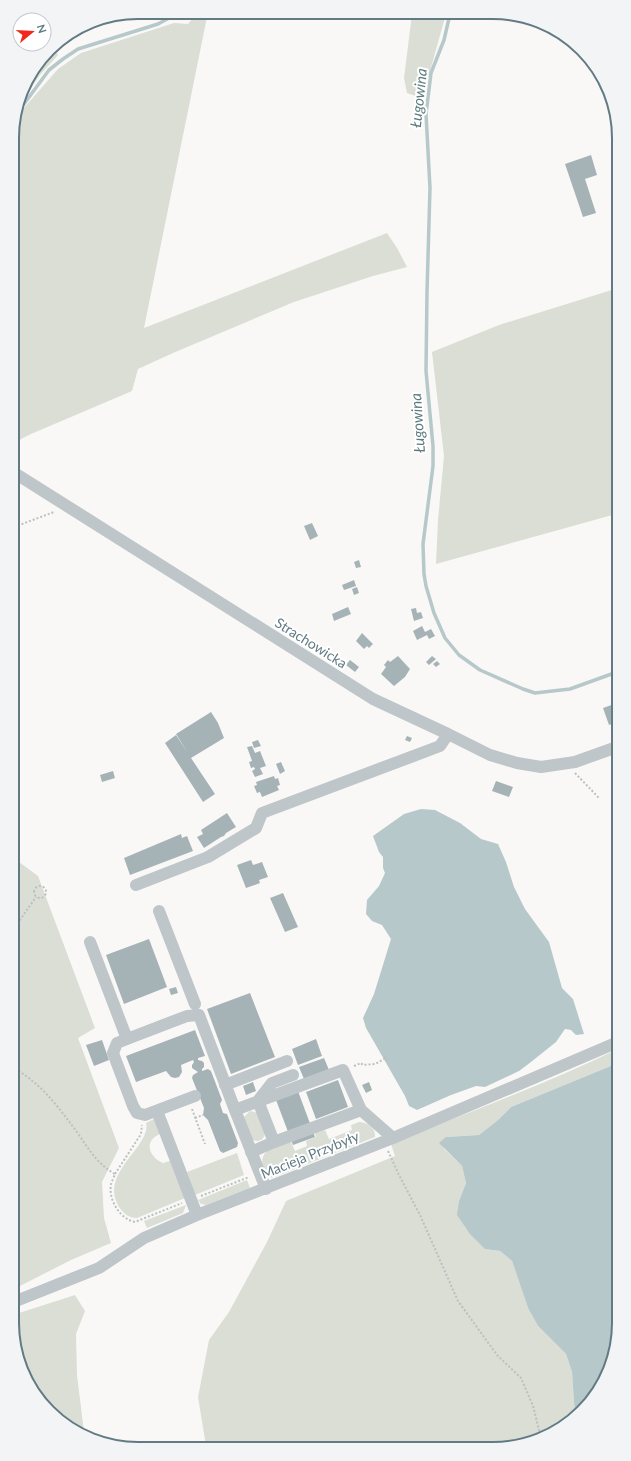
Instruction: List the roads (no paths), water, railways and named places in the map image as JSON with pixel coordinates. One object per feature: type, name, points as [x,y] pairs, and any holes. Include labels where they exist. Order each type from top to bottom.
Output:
[{"type":"street","name":"Strachowicka","points":[[19,476],[373,699],[490,755],[517,763],[541,767],[570,763],[612,749]]},
{"type":"street","points":[[136,884],[208,858],[256,828],[262,813],[440,746],[448,734]]},
{"type":"street","points":[[159,911],[195,1004]]},
{"type":"street","points":[[90,942],[127,1039]]},
{"type":"street","points":[[191,1097],[145,1115],[137,1113],[113,1053],[117,1043],[187,1016],[199,1015],[266,1189]]},
{"type":"street","name":"Macieja Przybyły","points":[[19,1299],[99,1268],[144,1238],[197,1215],[388,1140],[612,1045]]},
{"type":"street","points":[[225,1084],[287,1061]]},
{"type":"street","points":[[235,1110],[258,1100],[344,1070],[361,1110],[388,1140]]},
{"type":"street","points":[[258,1100],[272,1083],[293,1075]]},
{"type":"street","points":[[258,1100],[274,1142]]},
{"type":"street","points":[[251,1152],[361,1110]]},
{"type":"street","points":[[157,1111],[197,1215]]},
{"type":"waterway","name":"Ługowina","points":[[24,104],[49,70],[78,49],[158,24],[167,19]]},
{"type":"waterway","name":"Ługowina","points":[[449,19],[444,40],[431,73],[426,114],[430,188],[426,371],[433,446],[433,466],[423,544],[426,586],[434,613],[445,638],[459,655],[480,670],[535,693],[570,689],[612,674]]}]
